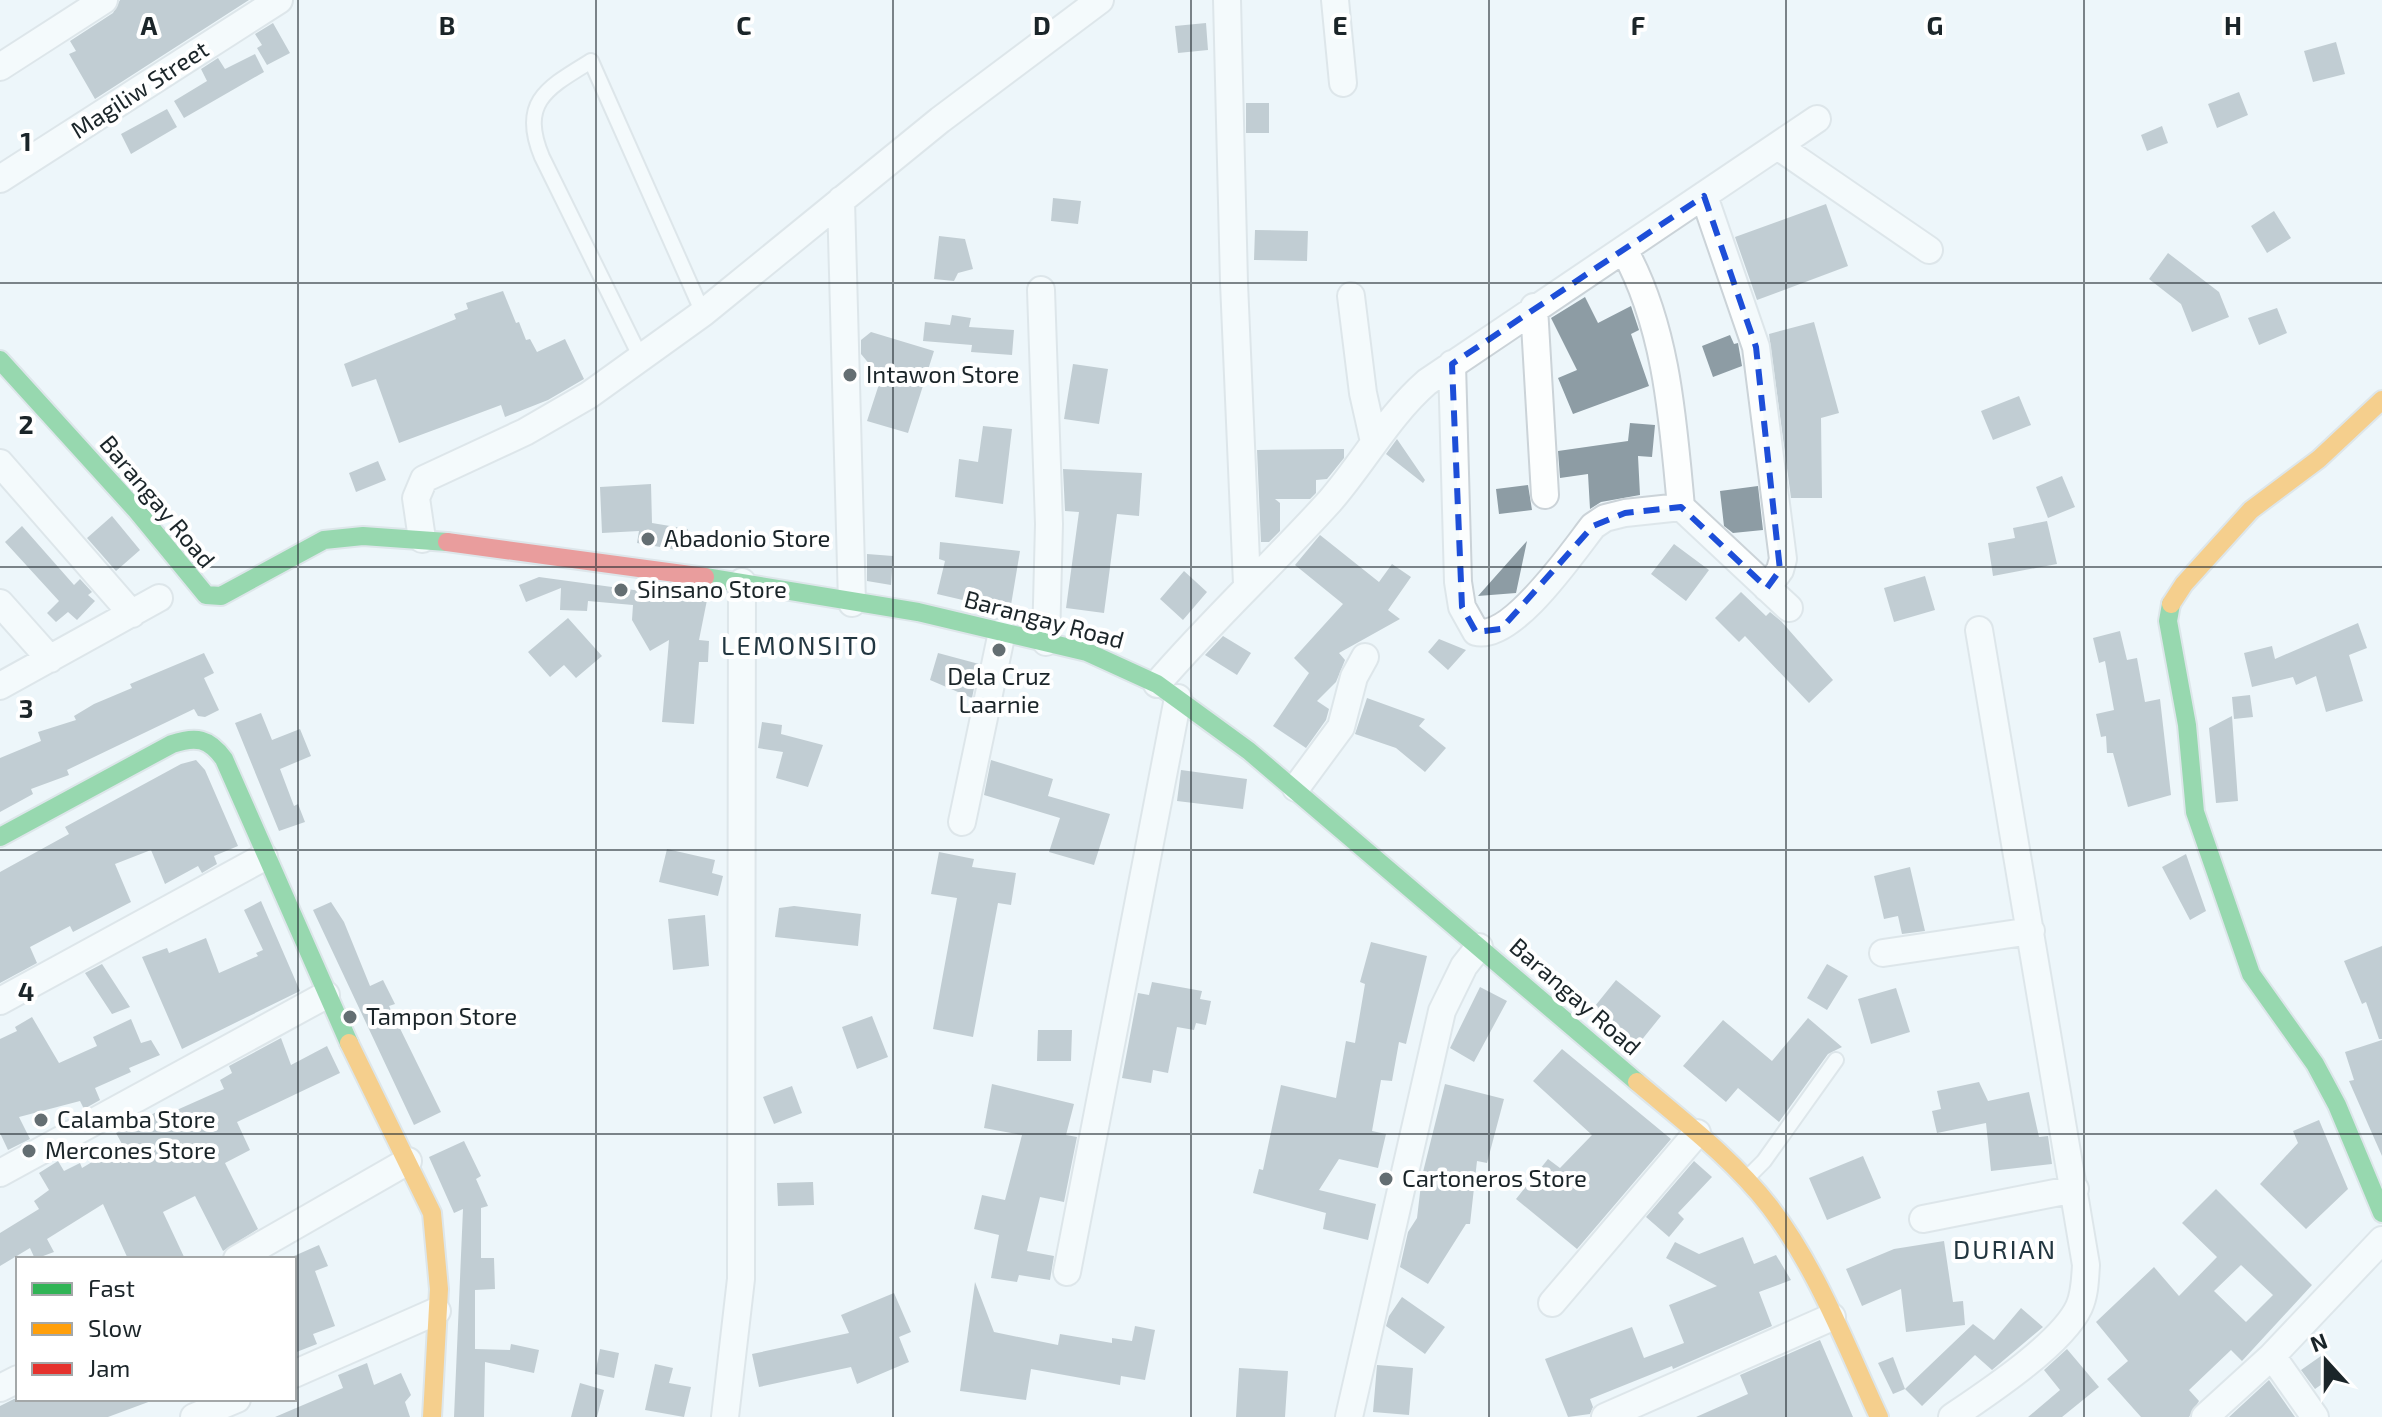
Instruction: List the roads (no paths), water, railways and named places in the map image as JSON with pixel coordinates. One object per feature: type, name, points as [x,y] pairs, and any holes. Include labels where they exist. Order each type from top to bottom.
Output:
[{"type":"street","points":[[0,67],[104,0]]},
{"type":"street","name":"Magiliw Street","points":[[0,179],[279,0]]},
{"type":"street","points":[[422,539],[416,498],[424,479],[525,432],[589,395],[703,313],[1049,35],[1100,0]]},
{"type":"street","points":[[1227,0],[1234,283],[1247,584]]},
{"type":"street","points":[[1335,0],[1343,83]]},
{"type":"street","points":[[1067,1272],[1168,691],[1247,584],[1329,502],[1409,398],[1534,307],[1817,119]]},
{"type":"street","points":[[1779,147],[1929,250]]},
{"type":"street","points":[[1704,196],[1748,319],[1762,377],[1783,559],[1780,570],[1767,588]]},
{"type":"street","points":[[841,200],[852,603]]},
{"type":"street","points":[[1624,250],[1644,294],[1660,351],[1673,425],[1681,507],[1789,608]]},
{"type":"street","points":[[1041,290],[1049,524],[1046,642]]},
{"type":"street","points":[[1351,296],[1363,393],[1374,442]]},
{"type":"street","points":[[1534,307],[1545,495]]},
{"type":"street","name":"Barangay Road","points":[[0,360],[137,511],[206,595],[221,596],[324,540],[363,536],[422,539],[742,582],[918,612],[1113,661],[1168,691],[1296,788],[1697,1133],[1746,1180],[1772,1209],[1800,1252],[1879,1417]]},
{"type":"street","points":[[1452,364],[1458,582],[1462,607],[1476,632],[1486,635],[1501,629],[1521,612],[1593,526],[1605,518],[1681,507]]},
{"type":"street","points":[[2382,400],[2319,459],[2251,510],[2184,584],[2171,602],[2168,621],[2187,725],[2195,812],[2251,974],[2315,1064],[2337,1105],[2382,1213]]},
{"type":"street","points":[[0,463],[132,614]]},
{"type":"street","points":[[725,1417],[741,1279],[742,582]]},
{"type":"street","points":[[0,686],[159,598]]},
{"type":"street","points":[[0,603],[50,659]]},
{"type":"street","points":[[1952,1417],[2028,1361],[2078,1310],[2086,1265],[1979,630]]},
{"type":"street","points":[[962,822],[1002,632]]},
{"type":"street","points":[[1296,788],[1341,727],[1354,677],[1365,657]]},
{"type":"street","points":[[0,837],[192,736],[205,737],[224,759],[326,995],[423,1189],[436,1233],[437,1311],[432,1417]]},
{"type":"street","points":[[0,1001],[264,857]]},
{"type":"street","points":[[1883,953],[2031,931]]},
{"type":"street","points":[[1349,1417],[1442,1011],[1464,966],[1479,947]]},
{"type":"street","points":[[0,1173],[326,995]]},
{"type":"street","points":[[1552,1303],[1697,1133]]},
{"type":"street","points":[[240,1257],[408,1161]]},
{"type":"street","points":[[1923,1219],[2075,1189]]},
{"type":"street","points":[[2205,1417],[2272,1356],[2382,1240]]},
{"type":"street","points":[[296,1373],[437,1311]]},
{"type":"street","points":[[1605,1417],[1832,1317]]},
{"type":"street","points":[[2272,1356],[2315,1417]]},
{"type":"street","points":[[194,1417],[232,1401]]},
{"type":"lane","points":[[641,358],[542,157],[531,125],[532,112],[545,93],[591,61],[703,313]]},
{"type":"lane","points":[[1746,1180],[1764,1161],[1836,1060]]},
{"type":"place","name":"Intawon Store","points":[[850,375]]},
{"type":"place","name":"Abadonio Store","points":[[648,539]]},
{"type":"place","name":"Sinsano Store","points":[[621,590]]},
{"type":"place","name":"Dela Cruz Laarnie","points":[[999,650]]},
{"type":"place","name":"Tampon Store","points":[[350,1017]]},
{"type":"place","name":"Calamba Store","points":[[41,1120]]},
{"type":"place","name":"Mercones Store","points":[[29,1151]]},
{"type":"place","name":"Cartoneros Store","points":[[1386,1179]]},
{"type":"district","name":"LEMONSITO","points":[[800,646]]},
{"type":"district","name":"DURIAN","points":[[2005,1250]]}]
